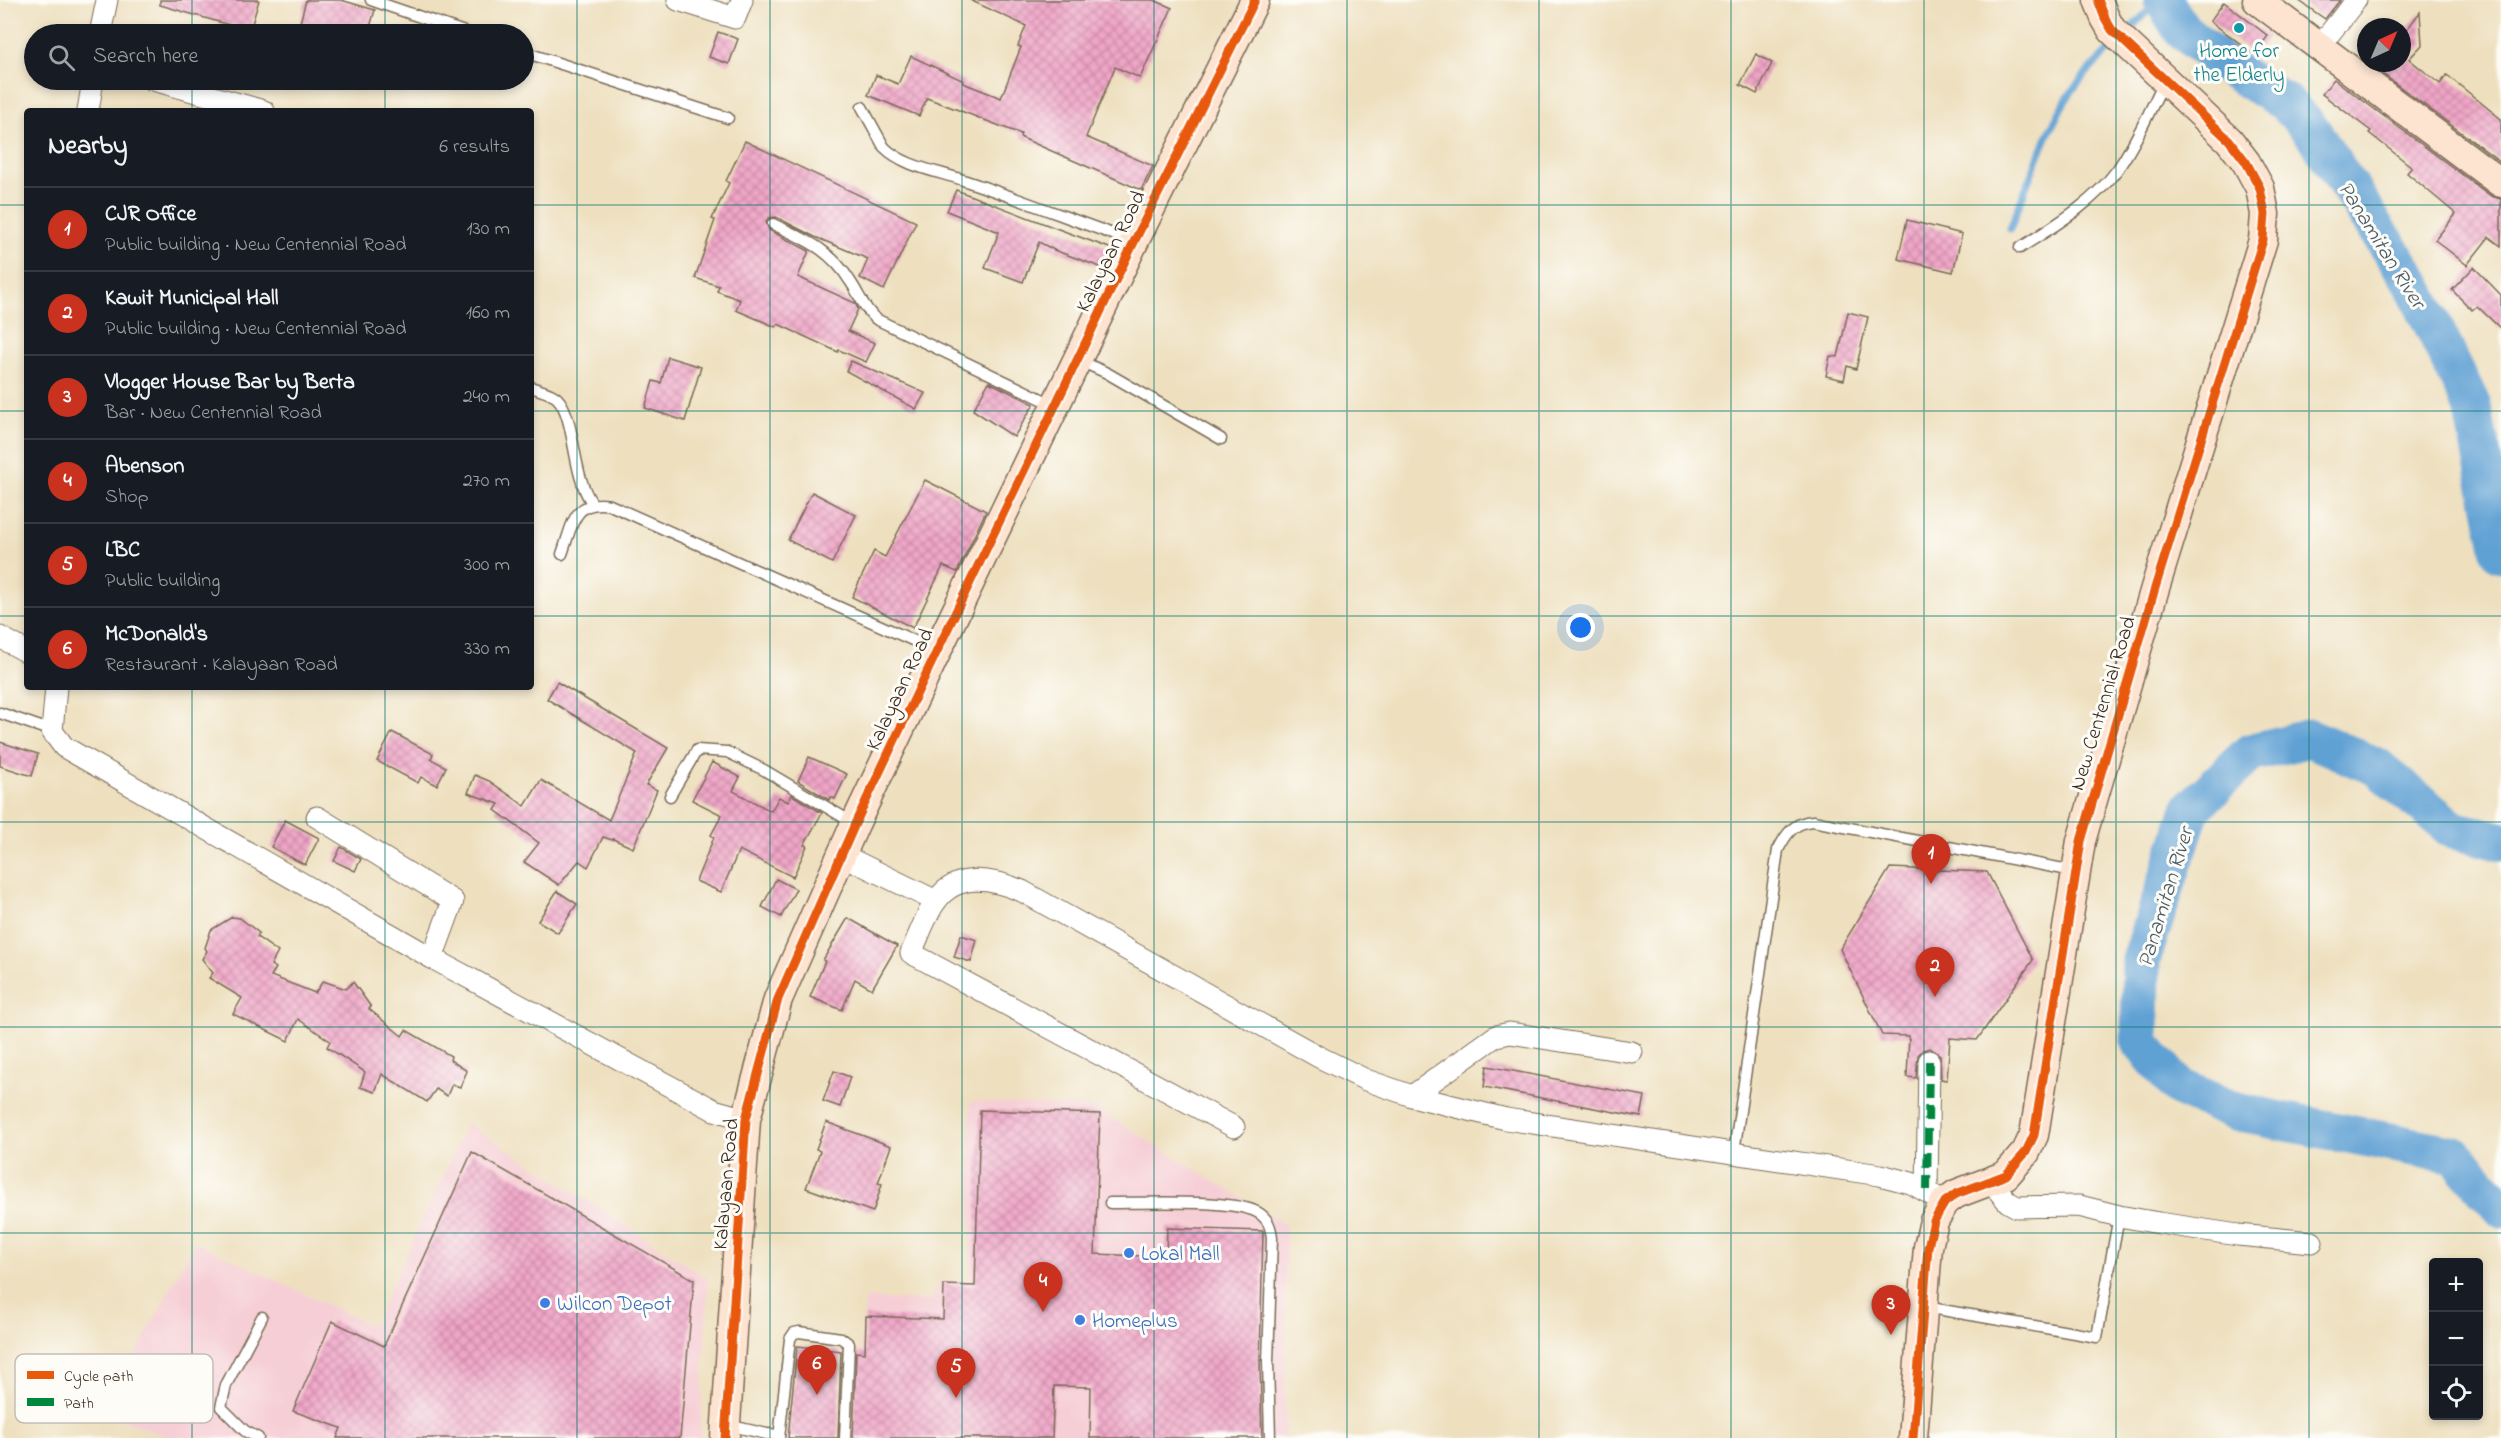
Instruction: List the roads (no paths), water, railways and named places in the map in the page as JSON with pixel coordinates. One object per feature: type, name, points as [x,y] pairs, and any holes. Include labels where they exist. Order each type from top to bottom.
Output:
[{"type":"street","points":[[102,24],[107,0]]},
{"type":"street","points":[[678,0],[738,9]]},
{"type":"street","name":"New Centennial Road","points":[[1936,1196],[1991,1182],[2006,1175],[2018,1165],[2034,1135],[2081,841],[2114,724],[2263,240],[2265,214],[2260,188],[2246,162],[2229,140],[2120,38],[2105,18],[2098,0]]},
{"type":"street","points":[[2257,0],[2501,183]]},
{"type":"street","points":[[2319,47],[2356,0]]},
{"type":"street","name":"Kalayaan Road","points":[[725,1431],[746,1119],[778,999],[855,824],[1250,1]]},
{"type":"street","points":[[88,108],[91,90]]},
{"type":"street","points":[[189,90],[253,108]]},
{"type":"street","points":[[0,637],[24,650]]},
{"type":"street","points":[[56,690],[52,731],[64,747],[432,958],[714,1110],[746,1119]]},
{"type":"street","points":[[317,817],[453,901],[432,958]]},
{"type":"street","points":[[842,855],[936,901]]},
{"type":"street","points":[[1234,1127],[911,953],[936,901],[956,885],[971,880],[987,879],[1022,891],[1318,1057],[1366,1080],[1412,1096],[1506,1119],[1880,1175],[1911,1183],[1936,1196]]},
{"type":"street","points":[[1412,1096],[1496,1036],[1510,1033],[1632,1052]]},
{"type":"street","points":[[1913,1438],[1922,1306],[1930,1231],[1938,1211],[1929,1061]]},
{"type":"street","points":[[1991,1182],[2008,1202],[2017,1207],[2079,1206],[2119,1216],[2238,1235],[2312,1242]]},
{"type":"lane","points":[[371,0],[441,24]]},
{"type":"lane","points":[[534,55],[729,118]]},
{"type":"lane","points":[[2020,248],[2090,199],[2116,171],[2136,138],[2165,80]]},
{"type":"lane","points":[[862,107],[884,147],[917,166],[962,179],[1134,242]]},
{"type":"lane","points":[[774,224],[819,246],[829,254],[850,280],[867,310],[876,319],[1056,405]]},
{"type":"lane","points":[[1077,360],[1107,373],[1221,439]]},
{"type":"lane","points":[[534,388],[556,397],[566,413],[579,481],[592,503]]},
{"type":"lane","points":[[562,554],[576,516],[592,503],[610,505],[937,651]]},
{"type":"lane","points":[[0,713],[52,731]]},
{"type":"lane","points":[[670,796],[697,750],[727,752],[764,770],[855,824]]},
{"type":"lane","points":[[1734,1152],[1778,850],[1786,833],[1801,822],[1813,821],[2075,871]]},
{"type":"lane","points":[[1110,1203],[1232,1206],[1258,1212],[1269,1223],[1272,1238],[1268,1362],[1270,1438]]},
{"type":"lane","points":[[1922,1306],[2097,1337],[2119,1216]]},
{"type":"lane","points":[[258,1438],[245,1431],[221,1407],[226,1385],[262,1317]]},
{"type":"lane","points":[[725,1431],[779,1437],[790,1339],[794,1333],[799,1332],[841,1338],[849,1344],[844,1438]]},
{"type":"waterway","points":[[2126,33],[2159,0]]},
{"type":"waterway","name":"Panamitan River","points":[[2163,0],[2182,30],[2226,66],[2286,103],[2312,131],[2412,282],[2472,406],[2501,553]]},
{"type":"waterway","points":[[2010,229],[2042,148],[2065,102],[2082,78],[2116,43]]},
{"type":"waterway","name":"Panamitan River","points":[[2501,841],[2453,830],[2377,767],[2310,738],[2250,753],[2191,809],[2141,960],[2140,1042],[2178,1087],[2236,1112],[2455,1155],[2501,1208]]},
{"type":"place","name":"Home for the Elderly","points":[[2239,28]]},
{"type":"place","name":"CJR Office","points":[[1931,884]]},
{"type":"place","name":"Kawit Municipal Hall","points":[[1935,997]]},
{"type":"place","name":"Lokal Mall","points":[[1129,1253]]},
{"type":"place","name":"Wilcon Depot","points":[[545,1303]]},
{"type":"place","name":"Abenson","points":[[1043,1312]]},
{"type":"place","name":"Homeplus","points":[[1080,1320]]},
{"type":"place","name":"Vlogger House Bar by Berta","points":[[1891,1335]]},
{"type":"place","name":"McDonald's","points":[[817,1395]]},
{"type":"place","name":"LBC","points":[[956,1398]]}]
